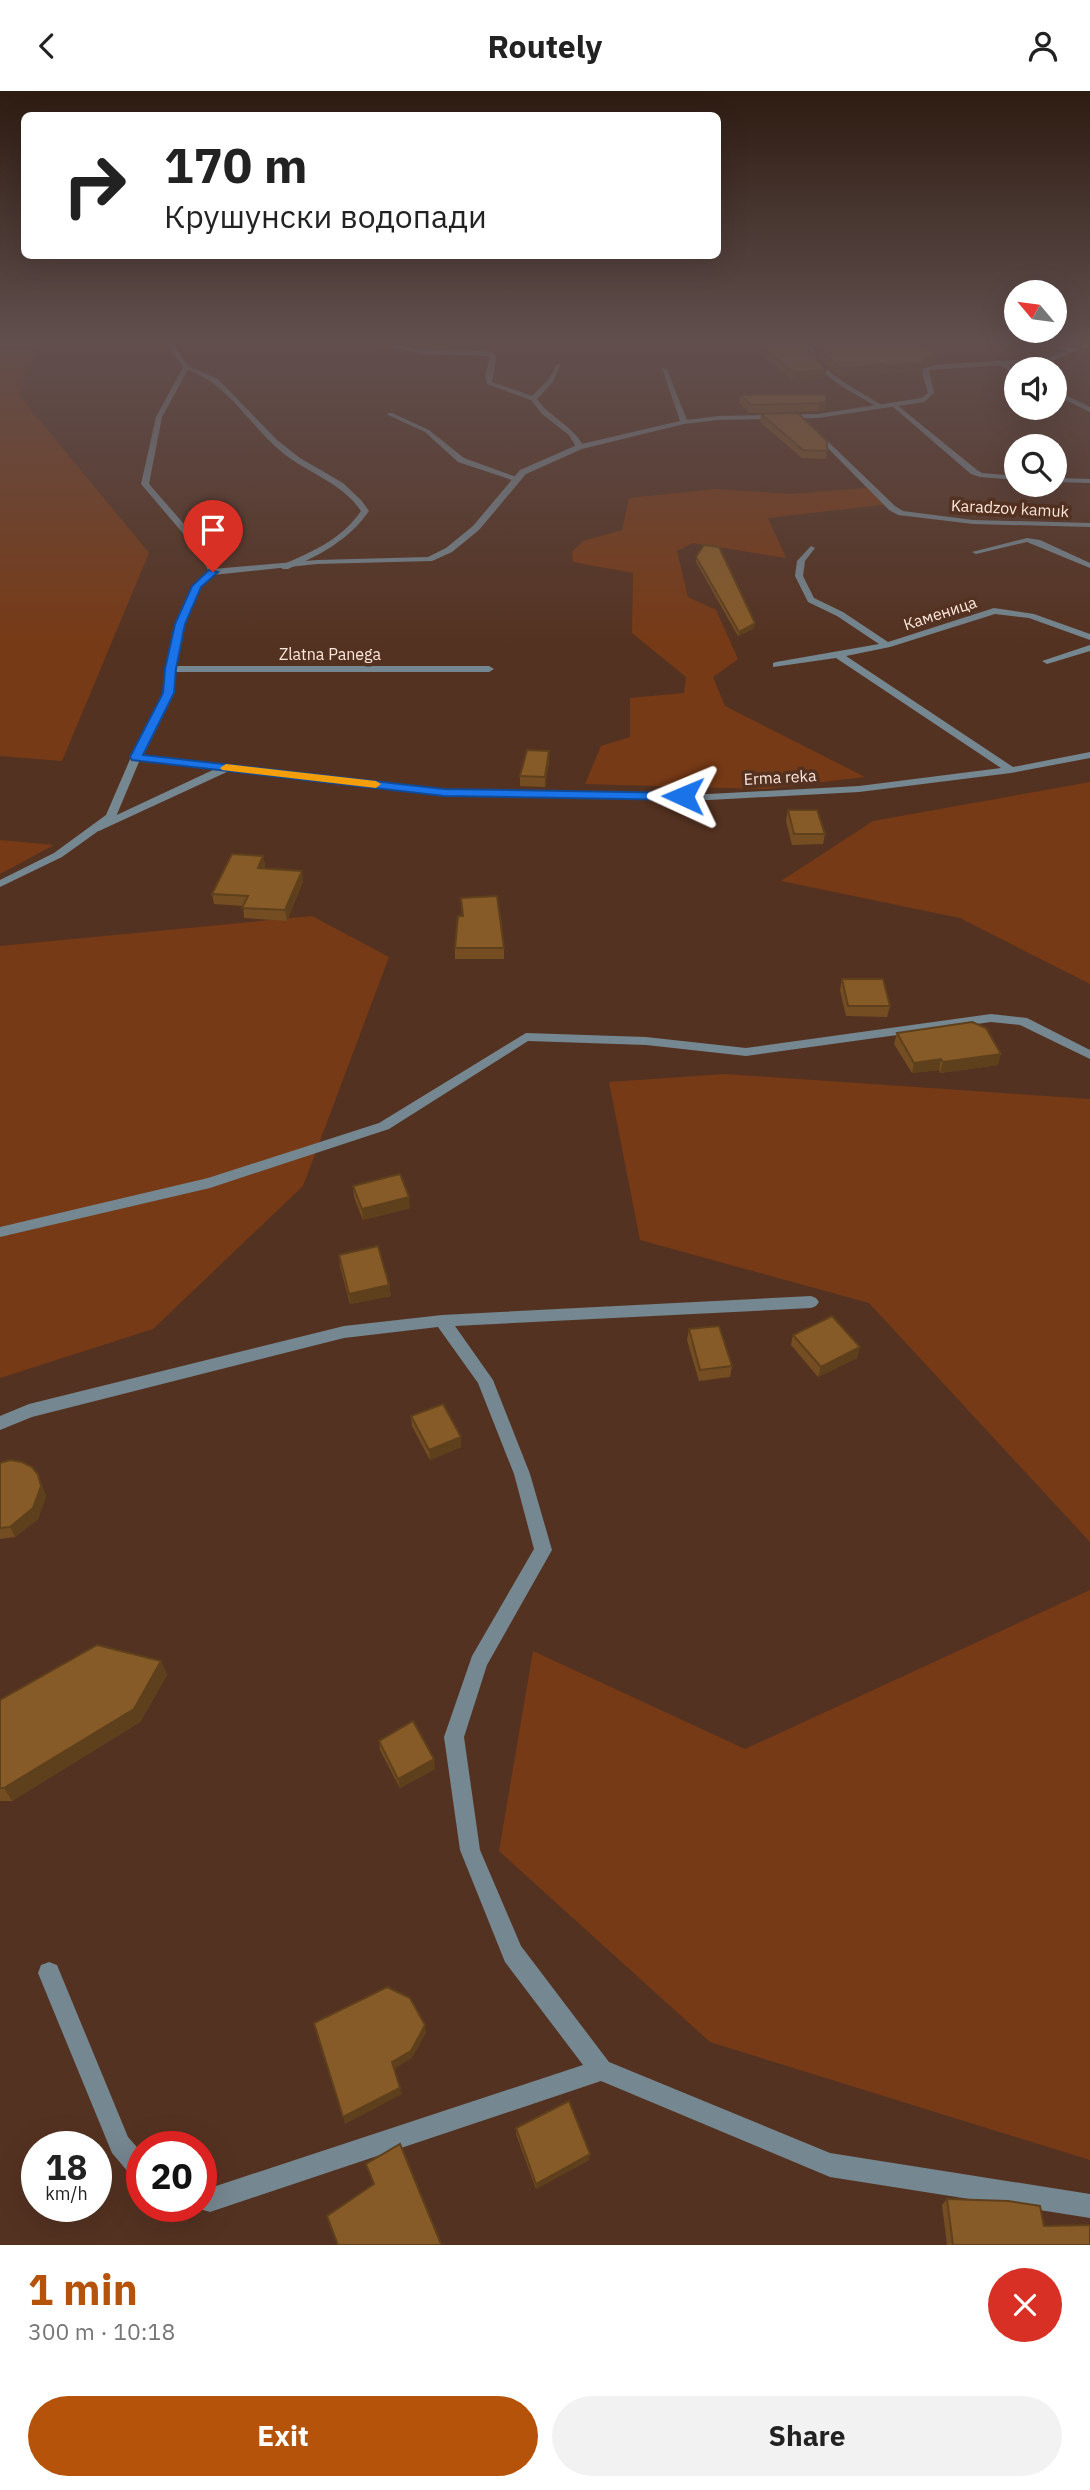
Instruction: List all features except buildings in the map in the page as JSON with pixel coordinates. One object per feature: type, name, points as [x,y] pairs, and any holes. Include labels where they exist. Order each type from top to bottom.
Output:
[{"type":"street","points":[[153,444],[145,484],[202,549],[213,572]]},
{"type":"street","points":[[278,444],[358,496],[365,511],[356,527],[312,555],[285,567]]},
{"type":"street","points":[[442,444],[461,460],[515,478]]},
{"type":"street","points":[[0,884],[58,855],[111,817],[136,757],[169,693],[170,669],[180,624],[197,586],[213,572],[317,562],[429,559],[449,549],[476,527],[499,503],[515,478],[558,454],[594,444]]},
{"type":"street","name":"Karadzov kamuk","points":[[827,444],[892,508],[901,513],[974,522],[1090,525]]},
{"type":"street","points":[[940,444],[974,472],[1004,477]]},
{"type":"street","points":[[1067,480],[1090,481]]},
{"type":"street","points":[[976,552],[1027,540],[1090,566]]},
{"type":"street","points":[[811,548],[801,561],[799,576],[811,600],[840,614],[887,645]]},
{"type":"street","name":"Каменица","points":[[776,665],[887,645],[994,611],[1037,616],[1090,637]]},
{"type":"street","points":[[1047,661],[1090,648]]},
{"type":"street","points":[[838,655],[1011,770]]},
{"type":"street","name":"Zlatna Panega","points":[[170,669],[489,669]]},
{"type":"street","name":"Erma reka","points":[[136,757],[444,792],[709,797],[859,789],[1011,770],[1090,755]]},
{"type":"street","points":[[94,830],[228,768]]},
{"type":"street","points":[[0,1232],[210,1183],[384,1126],[526,1037],[646,1041],[746,1052],[991,1018],[1023,1021],[1090,1055]]},
{"type":"street","points":[[0,1423],[29,1411],[344,1332],[442,1321],[811,1302]]},
{"type":"street","points":[[442,1321],[485,1380],[522,1474],[543,1550],[480,1663],[454,1737],[470,1850],[513,1954],[601,2070],[831,2165],[1090,2206]]},
{"type":"street","points":[[49,1973],[120,2145],[126,2152]]},
{"type":"street","points":[[217,2198],[601,2070]]},
{"type":"shaded area","points":[[0,444],[59,444],[149,553],[62,761],[0,756]]},
{"type":"shaded area","points":[[877,487],[890,504],[768,518],[786,558],[693,543],[677,551],[688,597],[716,610],[738,659],[713,677],[725,706],[865,777],[764,789],[585,784],[601,746],[630,737],[630,698],[684,693],[686,677],[632,633],[633,573],[573,562],[572,552],[583,541],[622,530],[629,498],[716,489],[791,494]]},
{"type":"shaded area","points":[[1090,782],[1090,984],[960,918],[781,881],[873,821]]},
{"type":"shaded area","points":[[0,840],[54,845],[0,874]]},
{"type":"shaded area","points":[[312,916],[389,957],[303,1186],[153,1329],[0,1378],[0,946]]},
{"type":"shaded area","points":[[725,1074],[1090,1099],[1090,1542],[869,1303],[640,1240],[609,1082]]},
{"type":"shaded area","points":[[1090,1590],[1090,2160],[710,2042],[499,1851],[533,1651],[745,1749]]},
{"type":"slow traffic","points":[[226,768],[376,784]]},
{"type":"route","points":[[213,572],[197,586],[180,624],[170,669],[169,693],[136,757],[444,792],[683,796]]}]
